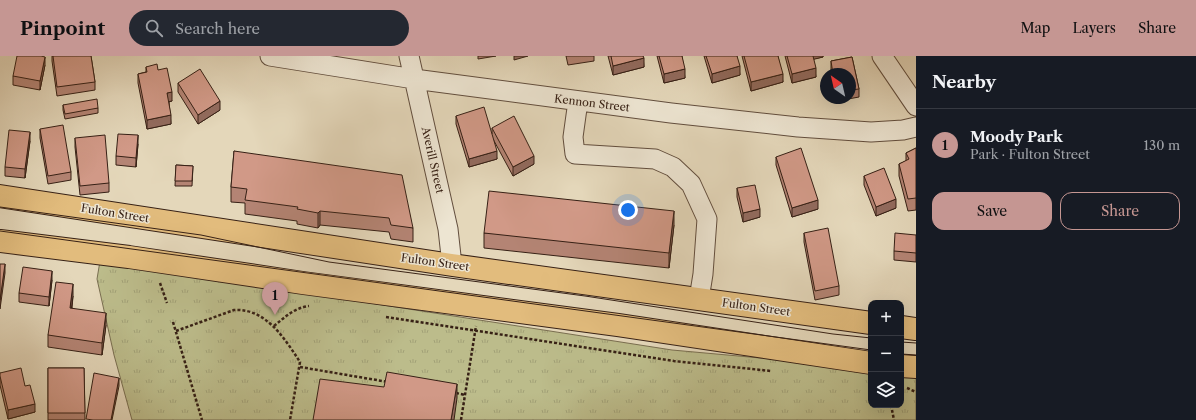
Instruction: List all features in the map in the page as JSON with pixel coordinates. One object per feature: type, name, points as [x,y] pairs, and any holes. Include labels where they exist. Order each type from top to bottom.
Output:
[{"type":"main road","name":"Fulton Street","points":[[0,196],[452,265],[868,323]]},
{"type":"main road","points":[[0,241],[129,257],[303,283],[618,325],[868,363]]},
{"type":"main road","points":[[904,327],[916,329]]},
{"type":"main road","points":[[904,366],[916,367]]},
{"type":"street","name":"Kennon Street","points":[[270,56],[414,80],[670,113],[798,127],[871,132],[903,130],[916,127]]},
{"type":"street","name":"Averill Street","points":[[409,56],[448,229],[452,265]]},
{"type":"street","points":[[882,56],[916,106]]},
{"type":"street","points":[[578,101],[573,137],[575,154],[655,159],[673,167],[691,184],[707,219],[703,274],[699,299]]},
{"type":"path","points":[[156,279],[161,285],[167,303]]},
{"type":"path","points":[[274,326],[292,312],[303,307],[310,306]]},
{"type":"path","points":[[176,331],[234,310],[253,312],[274,326],[300,362],[290,420]]},
{"type":"path","points":[[380,316],[674,361],[777,371]]},
{"type":"path","points":[[461,420],[477,320]]},
{"type":"path","points":[[173,322],[202,420]]},
{"type":"path","points":[[300,367],[394,383]]},
{"type":"path","points":[[449,392],[465,395]]},
{"type":"path","points":[[892,408],[894,420]]},
{"type":"green space","points":[[100,261],[672,350],[868,368],[868,408],[904,408],[904,371],[916,372],[916,420],[132,420],[114,355],[97,279]]},
{"type":"building","points":[[17,56],[45,57],[40,81],[13,76]]},
{"type":"building","points":[[53,56],[91,56],[95,82],[57,87]]},
{"type":"building","points":[[611,56],[643,56],[644,58],[613,66]]},
{"type":"building","points":[[659,56],[682,56],[685,69],[664,74]]},
{"type":"building","points":[[706,56],[737,56],[740,66],[712,74]]},
{"type":"building","points":[[744,56],[778,56],[783,74],[751,82]]},
{"type":"building","points":[[787,56],[813,56],[816,68],[792,74]]},
{"type":"building","points":[[852,57],[854,68],[832,68],[831,61]]},
{"type":"building","points":[[157,64],[158,70],[167,68],[172,92],[167,93],[171,115],[147,120],[138,74],[147,72],[146,67]]},
{"type":"building","points":[[200,69],[220,101],[198,115],[178,83]]},
{"type":"building","points":[[856,75],[859,89],[856,89]]},
{"type":"building","points":[[97,99],[98,108],[65,114],[63,105]]},
{"type":"building","points":[[484,107],[497,151],[469,159],[456,116]]},
{"type":"building","points":[[514,116],[534,156],[513,167],[492,128]]},
{"type":"building","points":[[63,125],[71,172],[48,176],[40,129]]},
{"type":"building","points":[[9,130],[30,132],[25,169],[5,167]]},
{"type":"building","points":[[118,134],[138,135],[136,158],[116,156]]},
{"type":"building","points":[[105,135],[109,183],[80,186],[75,138]]},
{"type":"building","points":[[801,148],[818,200],[792,208],[776,157]]},
{"type":"building","points":[[916,148],[916,198],[908,199],[899,164],[909,159],[906,153]]},
{"type":"building","points":[[234,151],[402,175],[413,228],[391,225],[389,218],[320,211],[318,213],[297,209],[298,207],[245,200],[247,189],[231,187]]},
{"type":"building","points":[[176,165],[193,166],[192,181],[175,181]]},
{"type":"building","points":[[884,168],[896,199],[876,207],[864,176]]},
{"type":"building","points":[[755,185],[760,209],[743,213],[737,188]]},
{"type":"building","points":[[489,191],[674,211],[669,253],[484,233]]},
{"type":"building","points":[[828,228],[839,286],[815,291],[804,233]]},
{"type":"building","points":[[895,233],[916,235],[916,253],[894,251]]},
{"type":"building","points":[[0,264],[5,264],[0,300]]},
{"type":"building","points":[[23,267],[52,271],[49,297],[19,293]]},
{"type":"building","points":[[56,282],[73,284],[70,308],[106,313],[102,343],[48,335]]},
{"type":"building","points":[[21,368],[25,386],[30,385],[35,404],[8,410],[0,373]]},
{"type":"building","points":[[48,368],[84,368],[85,413],[48,413]]},
{"type":"building","points":[[387,372],[457,384],[451,420],[313,420],[320,379],[384,387]]},
{"type":"building","points":[[94,373],[119,378],[111,420],[86,419]]},
{"type":"tram line","points":[[0,207],[201,235],[329,262],[585,296],[833,334],[868,338]]},
{"type":"tram line","points":[[0,231],[868,350]]},
{"type":"tram line","points":[[904,342],[916,343]]},
{"type":"tram line","points":[[904,354],[916,355]]},
{"type":"place","name":"Moody Park","points":[[275,315]]}]
